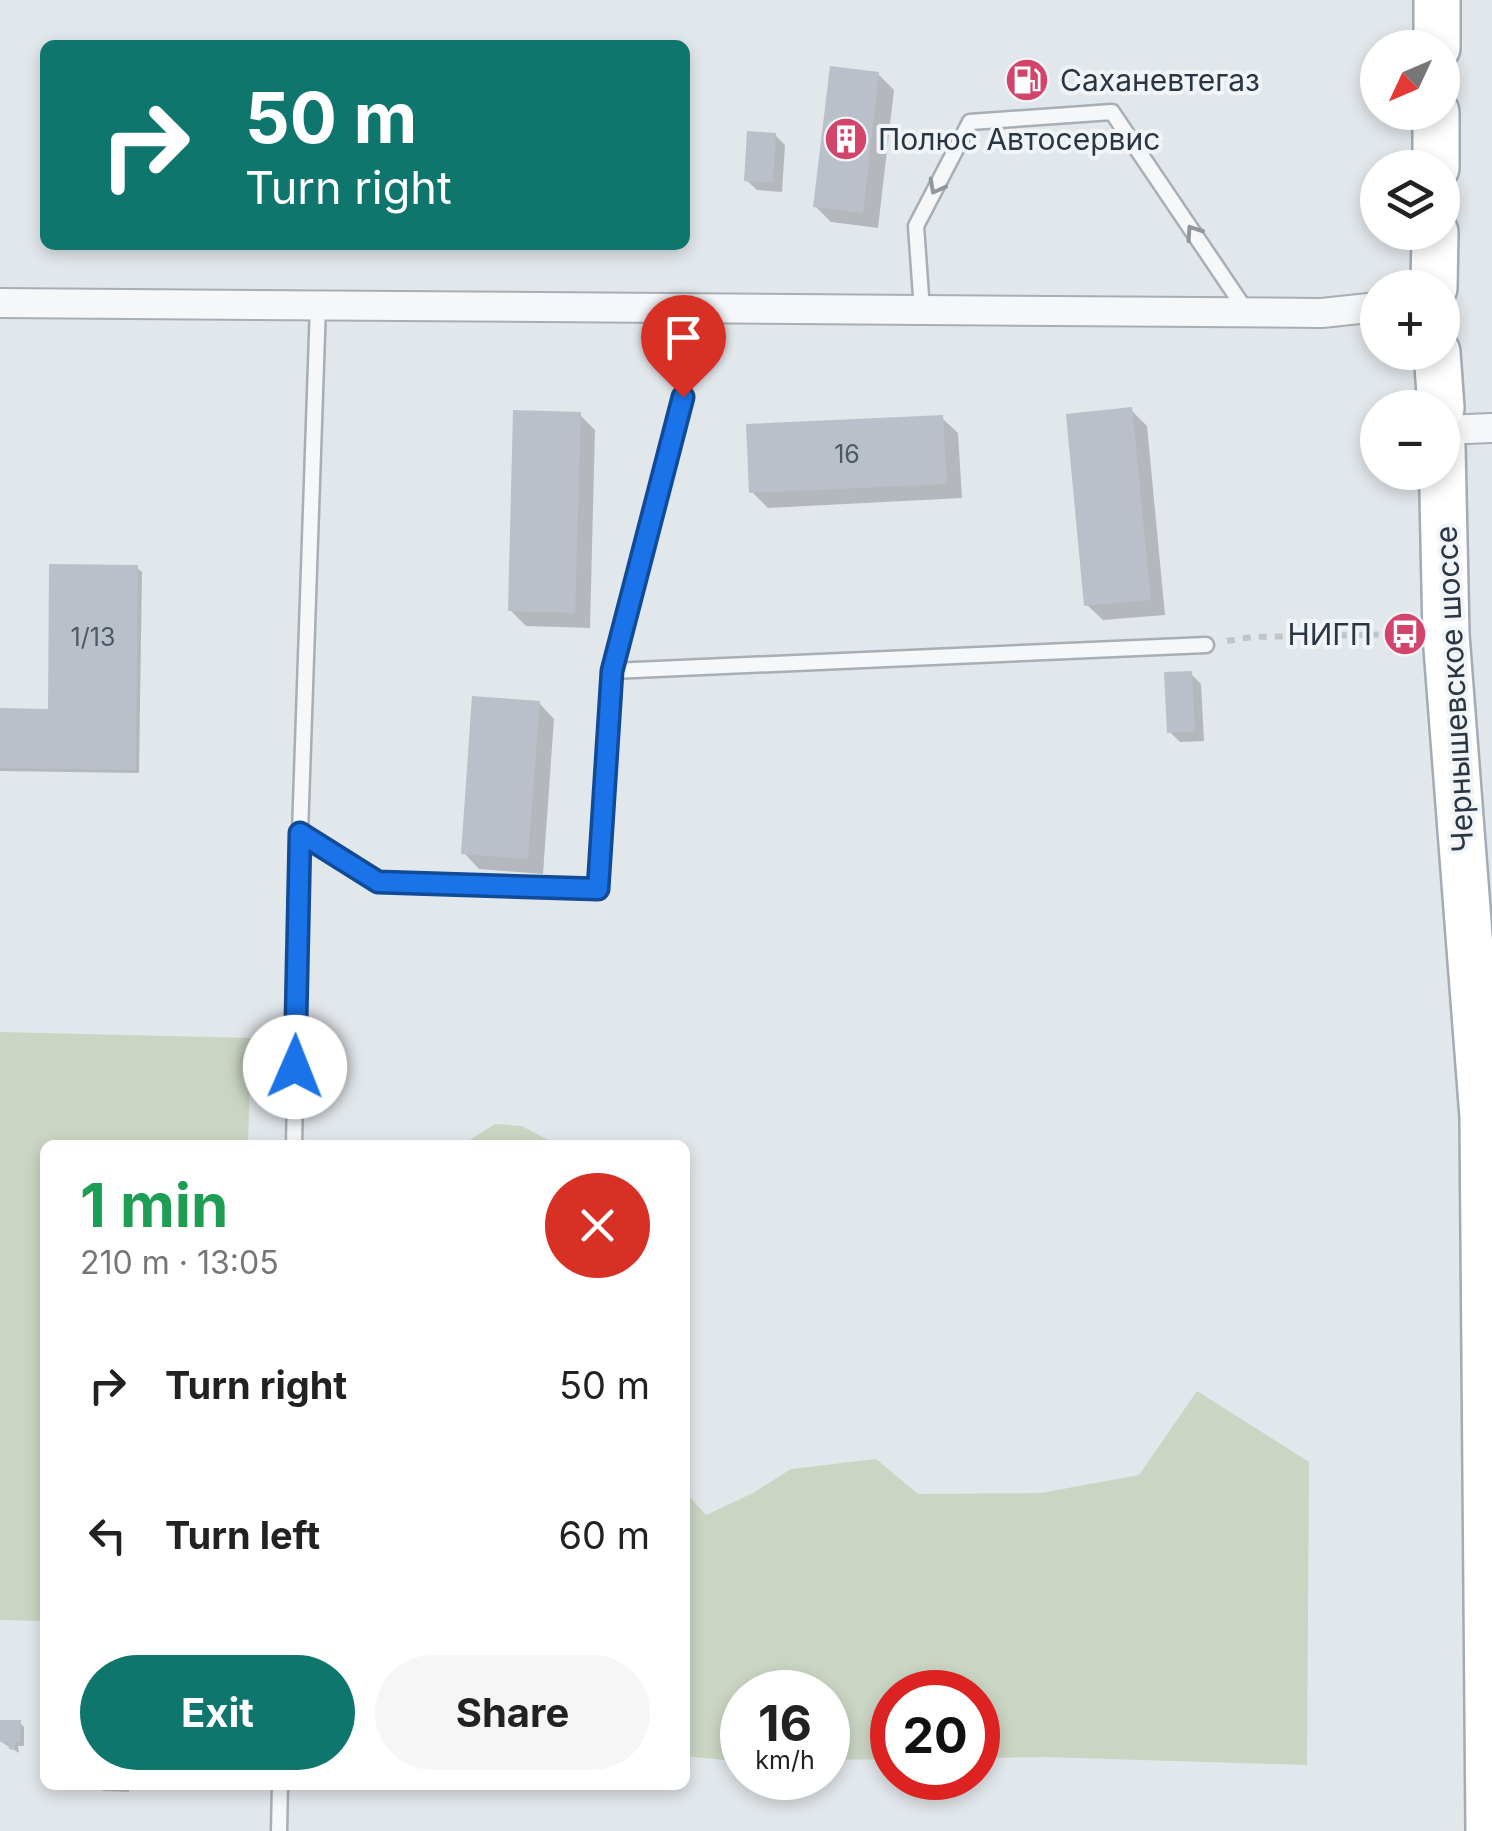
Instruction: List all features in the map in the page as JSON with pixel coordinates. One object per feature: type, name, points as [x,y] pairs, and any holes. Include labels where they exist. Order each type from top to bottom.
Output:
[{"type":"main road","points":[[1437,0],[1437,30]]},
{"type":"main road","name":"Чернышевское шоссе","points":[[1443,490],[1446,635],[1488,1117],[1489,1831]]},
{"type":"street","points":[[0,303],[1248,313],[1360,309]]},
{"type":"street","points":[[1460,429],[1492,428]]},
{"type":"lane","points":[[922,310],[916,226],[970,122],[1112,112],[1248,313]]},
{"type":"lane","points":[[294,1140],[318,305]]},
{"type":"lane","points":[[300,833],[378,882],[598,889],[612,671],[683,397]]},
{"type":"lane","points":[[612,671],[1206,645]]},
{"type":"lane","points":[[279,1831],[280,1790]]},
{"type":"path","points":[[1252,637],[1364,633]]},
{"type":"green space","points":[[0,1032],[251,1038],[248,1140],[40,1140],[40,1621],[0,1620]]},
{"type":"green space","points":[[495,1124],[522,1126],[548,1140],[470,1140]]},
{"type":"green space","points":[[1197,1391],[1309,1462],[1307,1765],[1000,1758],[1000,1670],[870,1670],[870,1759],[850,1760],[850,1670],[720,1670],[720,1760],[690,1757],[690,1497],[706,1515],[753,1493],[791,1469],[876,1459],[918,1494],[1041,1493],[1139,1475]]},
{"type":"building","name":"Полюс Автосервис","points":[[830,66],[879,72],[863,213],[813,207]]},
{"type":"building","points":[[747,131],[776,133],[773,183],[744,181]]},
{"type":"building","points":[[1132,407],[1151,600],[1084,606],[1066,414]]},
{"type":"building","points":[[513,410],[581,412],[575,613],[508,611]]},
{"type":"building","points":[[943,415],[947,484],[749,493],[746,424]]},
{"type":"building","points":[[49,564],[138,565],[136,770],[0,768],[0,708],[48,709]]},
{"type":"building","points":[[1192,671],[1195,732],[1167,733],[1164,672]]},
{"type":"building","points":[[472,696],[540,701],[528,859],[461,854]]},
{"type":"building","points":[[0,1720],[21,1720],[20,1742],[15,1742],[15,1750],[9,1749],[8,1742],[0,1742]]},
{"type":"place","name":"Саханевтегаз","points":[[1027,80]]},
{"type":"place","name":"Полюс Автосервис","points":[[846,139]]},
{"type":"place","name":"НИГП","points":[[1405,634]]},
{"type":"route","points":[[295,1067],[300,833],[378,882],[598,889],[612,671],[683,397]]}]
